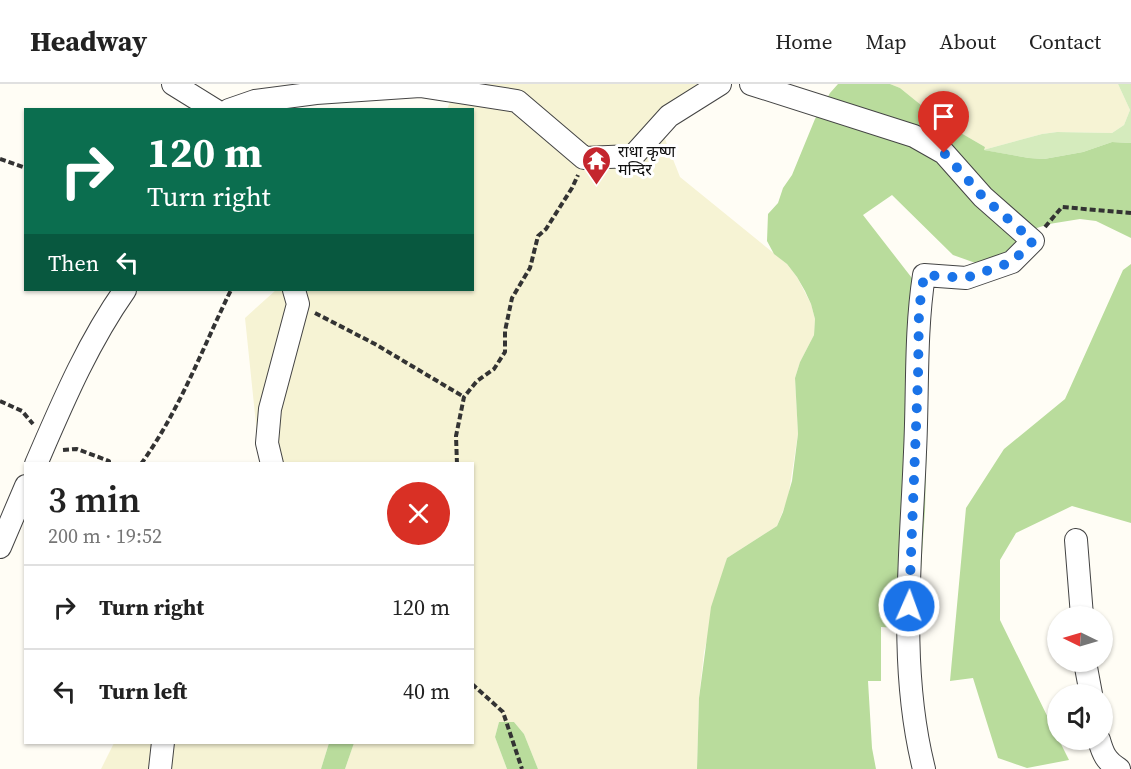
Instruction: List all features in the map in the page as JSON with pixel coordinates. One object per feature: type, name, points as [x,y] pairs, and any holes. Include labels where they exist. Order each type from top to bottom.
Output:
[{"type":"street","points":[[172,84],[212,108]]},
{"type":"street","points":[[234,108],[255,100],[420,86],[517,101],[584,158],[633,156],[669,117],[720,84]]},
{"type":"street","points":[[751,84],[914,136],[944,153],[983,197],[1033,241],[1012,262],[966,278],[924,275],[919,310],[908,629],[916,738],[924,769]]},
{"type":"street","points":[[41,452],[79,365],[123,291]]},
{"type":"street","points":[[272,462],[267,443],[270,409],[296,297]]},
{"type":"street","points":[[0,547],[24,491]]},
{"type":"street","points":[[1076,540],[1081,606]]},
{"type":"street","points":[[160,769],[163,744]]},
{"type":"street","points":[[1102,750],[1109,762],[1119,769]]},
{"type":"path","points":[[456,462],[456,436],[464,398],[477,381],[494,369],[505,352],[505,331],[512,298],[530,268],[538,236],[546,229],[572,188],[584,158]]},
{"type":"path","points":[[0,159],[24,167]]},
{"type":"path","points":[[1033,241],[1062,207],[1131,213]]},
{"type":"path","points":[[142,462],[179,403],[205,342],[230,291]]},
{"type":"path","points":[[296,297],[342,328],[375,344],[464,398]]},
{"type":"path","points":[[0,401],[22,411],[41,452],[77,449],[109,462]]},
{"type":"path","points":[[474,686],[503,712],[522,769]]},
{"type":"shaded area","points":[[458,84],[698,84],[659,124],[680,177],[787,264],[797,277],[811,304],[815,319],[814,335],[800,362],[795,378],[798,434],[788,498],[777,526],[727,558],[704,652],[699,698],[697,769],[538,769],[524,734],[514,722],[499,722],[495,737],[507,769],[345,769],[354,744],[474,744],[474,462],[260,462],[245,318],[275,291],[474,291],[474,108],[447,108]]},
{"type":"shaded area","points":[[890,84],[1118,84],[1130,110],[1124,125],[1112,133],[1057,132],[983,150],[985,147],[942,122],[900,88]]},
{"type":"shaded area","points":[[114,744],[329,744],[321,769],[101,769]]},
{"type":"green space","points":[[838,84],[890,84],[900,88],[942,122],[985,147],[984,150],[1044,159],[1083,152],[1112,142],[1131,143],[1131,238],[1096,221],[1080,219],[1049,224],[1034,229],[1010,250],[984,266],[953,255],[892,195],[863,215],[915,282],[929,352],[925,510],[917,629],[881,627],[881,681],[868,681],[872,748],[876,769],[697,769],[699,698],[711,607],[727,558],[777,526],[783,512],[792,481],[798,434],[795,378],[800,362],[814,335],[815,319],[805,291],[787,264],[774,254],[767,241],[768,214],[778,203],[783,188],[792,175],[815,119]]},
{"type":"green space","points":[[1118,84],[1131,84],[1131,143],[1112,142],[1083,152],[1044,159],[983,150],[1057,132],[1112,133],[1124,125],[1130,110]]},
{"type":"green space","points":[[1131,264],[1131,523],[1072,506],[1016,533],[1000,560],[1000,620],[1047,716],[1047,750],[1064,750],[1069,760],[1027,768],[998,758],[973,678],[950,681],[966,508],[1004,449],[1065,399],[1123,270]]},
{"type":"green space","points":[[499,722],[514,722],[524,734],[538,769],[507,769],[495,737]]},
{"type":"green space","points":[[329,744],[354,744],[345,769],[321,769]]},
{"type":"place","name":"राधा कृष्ण मन्दिर","points":[[597,186]]},
{"type":"route","points":[[909,606],[919,310],[924,275],[966,278],[1012,262],[1033,241],[983,197],[944,153]]}]
